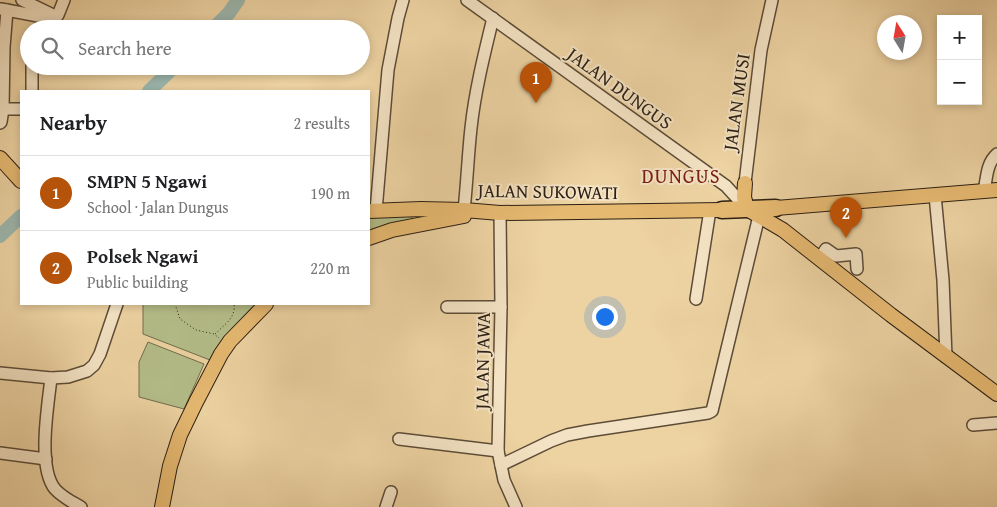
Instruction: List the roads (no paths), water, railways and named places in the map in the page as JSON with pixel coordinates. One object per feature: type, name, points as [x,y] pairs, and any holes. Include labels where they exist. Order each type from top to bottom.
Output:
[{"type":"highway","name":"JALAN SUKOWATI","points":[[716,210],[752,211],[776,208]]},
{"type":"main road","points":[[0,158],[20,180]]},
{"type":"main road","name":"JALAN MUSI","points":[[745,183],[744,197],[752,211]]},
{"type":"main road","name":"JALAN SUKOWATI","points":[[776,208],[991,191]]},
{"type":"main road","name":"JALAN SUKOWATI","points":[[372,211],[421,209],[500,213],[716,210]]},
{"type":"main road","points":[[752,211],[783,230],[946,357],[997,394]]},
{"type":"main road","points":[[370,238],[392,230],[457,216],[500,213]]},
{"type":"main road","points":[[162,507],[170,466],[180,434],[196,402],[221,354],[230,341],[265,305]]},
{"type":"street","points":[[22,0],[55,15],[56,20]]},
{"type":"street","points":[[0,123],[3,108],[4,10],[54,19],[64,0]]},
{"type":"street","points":[[372,211],[388,70],[403,0]]},
{"type":"street","name":"JALAN DUNGUS","points":[[467,0],[726,186],[752,211]]},
{"type":"street","name":"JALAN MUSI","points":[[745,183],[761,50],[772,0]]},
{"type":"street","points":[[464,210],[475,102],[482,62],[493,18]]},
{"type":"street","points":[[32,75],[32,90]]},
{"type":"street","points":[[3,108],[20,109]]},
{"type":"street","points":[[991,191],[989,165],[997,154]]},
{"type":"street","points":[[935,195],[943,280],[946,357]]},
{"type":"street","points":[[696,299],[716,210]]},
{"type":"street","points":[[501,465],[567,435],[712,411],[752,211]]},
{"type":"street","name":"JALAN JAWA","points":[[500,213],[501,307],[498,451],[504,480],[516,507]]},
{"type":"street","points":[[819,259],[826,250],[836,256],[856,254],[857,269]]},
{"type":"street","points":[[0,373],[51,378],[68,377],[87,371],[94,365],[100,354],[117,305]]},
{"type":"street","points":[[447,307],[501,307]]},
{"type":"street","points":[[51,378],[45,442],[47,471],[56,490],[81,507]]},
{"type":"street","points":[[973,425],[997,423]]},
{"type":"street","points":[[399,439],[498,451]]},
{"type":"street","points":[[0,453],[46,459]]},
{"type":"street","points":[[386,507],[391,492]]},
{"type":"waterway","points":[[222,20],[238,0]]},
{"type":"waterway","points":[[150,90],[166,75]]},
{"type":"waterway","points":[[0,236],[20,217]]},
{"type":"place","name":"SMPN 5 Ngawi","points":[[536,103]]},
{"type":"place","name":"Polsek Ngawi","points":[[846,238]]},
{"type":"district","name":"DUNGUS","points":[[681,175]]}]
